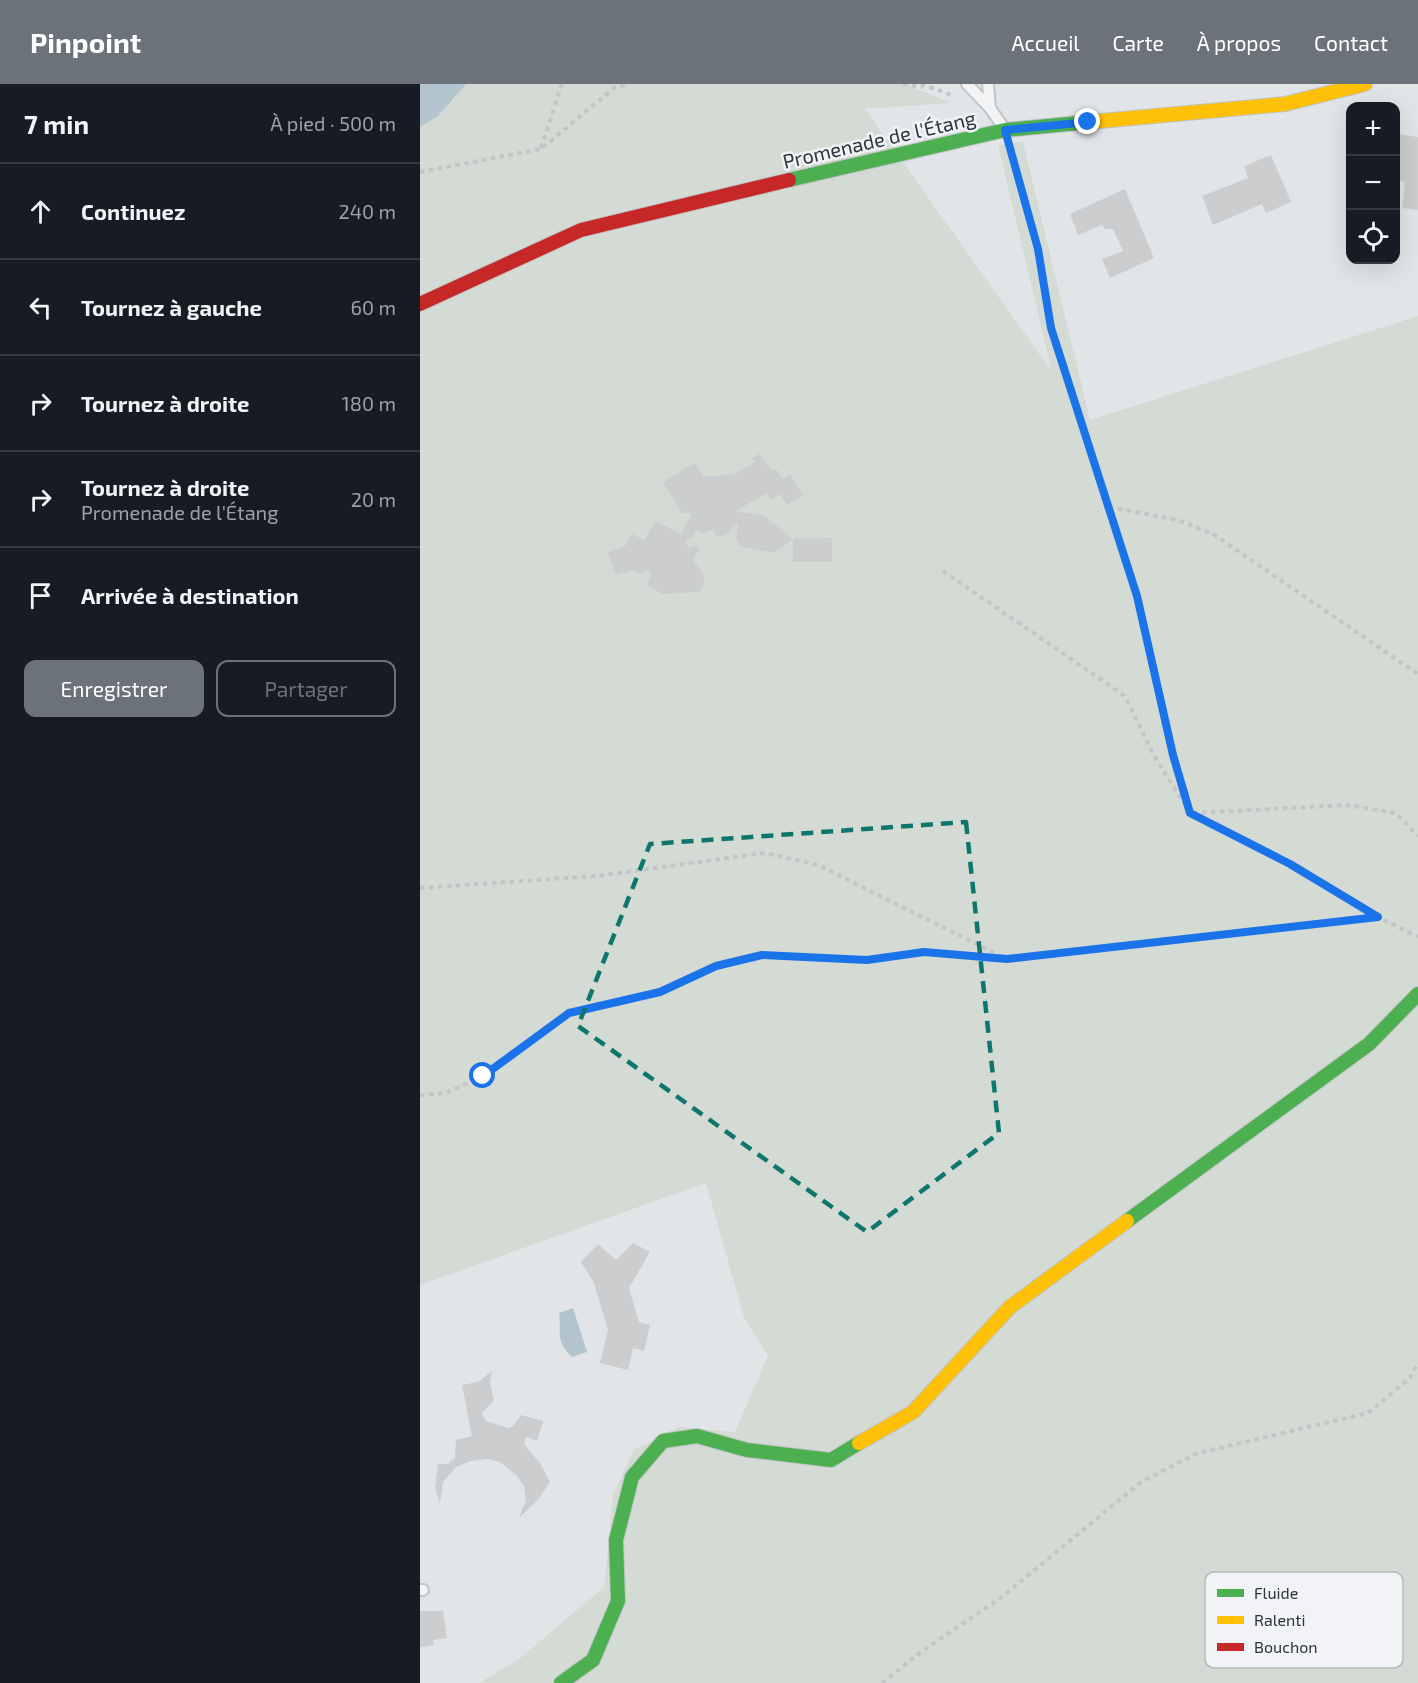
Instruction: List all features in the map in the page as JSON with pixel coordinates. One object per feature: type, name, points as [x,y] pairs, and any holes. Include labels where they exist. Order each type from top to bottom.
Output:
[{"type":"street","name":"Promenade de l'Étang","points":[[420,304],[581,230],[894,154],[1005,130],[1286,104],[1365,84]]},
{"type":"street","points":[[561,1683],[593,1660],[618,1601],[616,1540],[632,1477],[663,1441],[697,1436],[747,1450],[831,1460],[913,1412],[1010,1307],[1369,1044],[1418,994]]},
{"type":"lane","points":[[967,84],[990,108],[1005,130]]},
{"type":"lane","points":[[988,84],[990,108]]},
{"type":"path","points":[[541,149],[562,84]]},
{"type":"path","points":[[420,172],[541,149],[614,88],[628,84]]},
{"type":"path","points":[[903,84],[929,88]]},
{"type":"path","points":[[1005,130],[1038,249],[1051,328],[1137,596],[1173,755],[1190,813]]},
{"type":"path","points":[[1108,507],[1178,520],[1213,534],[1418,674]]},
{"type":"path","points":[[943,572],[1125,696],[1154,754],[1190,813],[1290,864],[1378,917],[1418,937]]},
{"type":"path","points":[[1190,813],[1347,806],[1396,813],[1418,836]]},
{"type":"path","points":[[420,888],[597,876],[764,854],[818,865],[1007,959]]},
{"type":"path","points":[[420,1095],[446,1093],[483,1076],[569,1013],[660,992],[716,966],[762,955],[867,960],[924,952],[1007,959],[1378,917]]},
{"type":"path","points":[[882,1683],[921,1652],[1002,1598],[1141,1482],[1198,1453],[1368,1413],[1410,1378],[1418,1363]]},
{"type":"highlighted area","points":[[966,822],[999,1133],[867,1232],[578,1026],[650,844]]},
{"type":"shaded area","points":[[420,84],[466,84],[437,117],[420,127]]},
{"type":"shaded area","points":[[453,84],[905,84],[952,103],[865,109],[1052,372],[998,145],[1023,142],[1090,420],[1418,316],[1418,1683],[479,1683],[518,1660],[604,1587],[613,1495],[634,1450],[679,1427],[735,1432],[768,1356],[744,1317],[706,1183],[420,1285],[420,127],[437,117]]},
{"type":"shaded area","points":[[573,1308],[587,1352],[572,1357],[561,1341],[559,1313]]},
{"type":"building","points":[[1400,135],[1418,137],[1418,210],[1402,208],[1405,182],[1400,181]]},
{"type":"building","points":[[1271,155],[1291,202],[1266,213],[1262,204],[1213,225],[1202,196],[1248,178],[1244,166]]},
{"type":"building","points":[[1125,189],[1154,258],[1110,278],[1102,259],[1123,251],[1113,229],[1105,229],[1102,225],[1078,235],[1070,214]]},
{"type":"building","points":[[760,454],[772,471],[776,469],[783,479],[790,474],[803,495],[787,505],[780,494],[771,500],[766,493],[736,511],[765,516],[793,539],[774,553],[740,546],[736,539],[738,525],[734,524],[728,533],[717,537],[714,529],[702,533],[696,530],[692,538],[685,540],[688,548],[697,545],[699,550],[693,560],[703,573],[704,583],[699,592],[663,594],[646,585],[652,573],[646,570],[643,574],[633,570],[616,575],[608,552],[625,546],[632,534],[644,540],[655,521],[681,534],[692,513],[682,513],[663,482],[694,463],[704,477],[735,474],[755,462],[752,458]]},
{"type":"building","points":[[832,538],[832,562],[793,562],[793,539]]},
{"type":"building","points":[[633,1243],[650,1252],[629,1288],[639,1322],[650,1325],[644,1351],[633,1348],[628,1370],[600,1363],[608,1330],[594,1283],[581,1262],[598,1244],[616,1260]]},
{"type":"building","points":[[492,1371],[490,1383],[494,1401],[482,1413],[486,1421],[508,1428],[513,1426],[521,1415],[543,1421],[537,1441],[526,1437],[524,1444],[542,1466],[550,1482],[537,1501],[519,1518],[526,1500],[524,1486],[517,1476],[500,1462],[488,1459],[471,1461],[456,1467],[443,1482],[440,1504],[435,1488],[438,1464],[448,1464],[455,1458],[456,1440],[472,1436],[462,1385],[478,1382]]},
{"type":"building","points":[[420,1611],[443,1611],[447,1638],[433,1640],[434,1645],[420,1647]]},
{"type":"traffic: fast","points":[[789,180],[1005,130],[1089,122]]},
{"type":"traffic: fast","points":[[1127,1221],[1369,1044],[1418,994]]},
{"type":"traffic: fast","points":[[561,1683],[593,1660],[618,1601],[616,1540],[632,1477],[663,1441],[697,1436],[747,1450],[831,1460],[859,1443]]},
{"type":"traffic: slow","points":[[1089,122],[1285,104],[1365,84]]},
{"type":"traffic: slow","points":[[859,1443],[913,1412],[1010,1307],[1127,1221]]},
{"type":"traffic: jam","points":[[420,304],[581,230],[789,180]]},
{"type":"route","points":[[483,1076],[569,1013],[660,992],[716,966],[762,955],[867,960],[924,952],[1007,959],[1378,917],[1290,864],[1190,813],[1173,755],[1137,596],[1051,328],[1038,249],[1005,130],[1088,122]]}]
